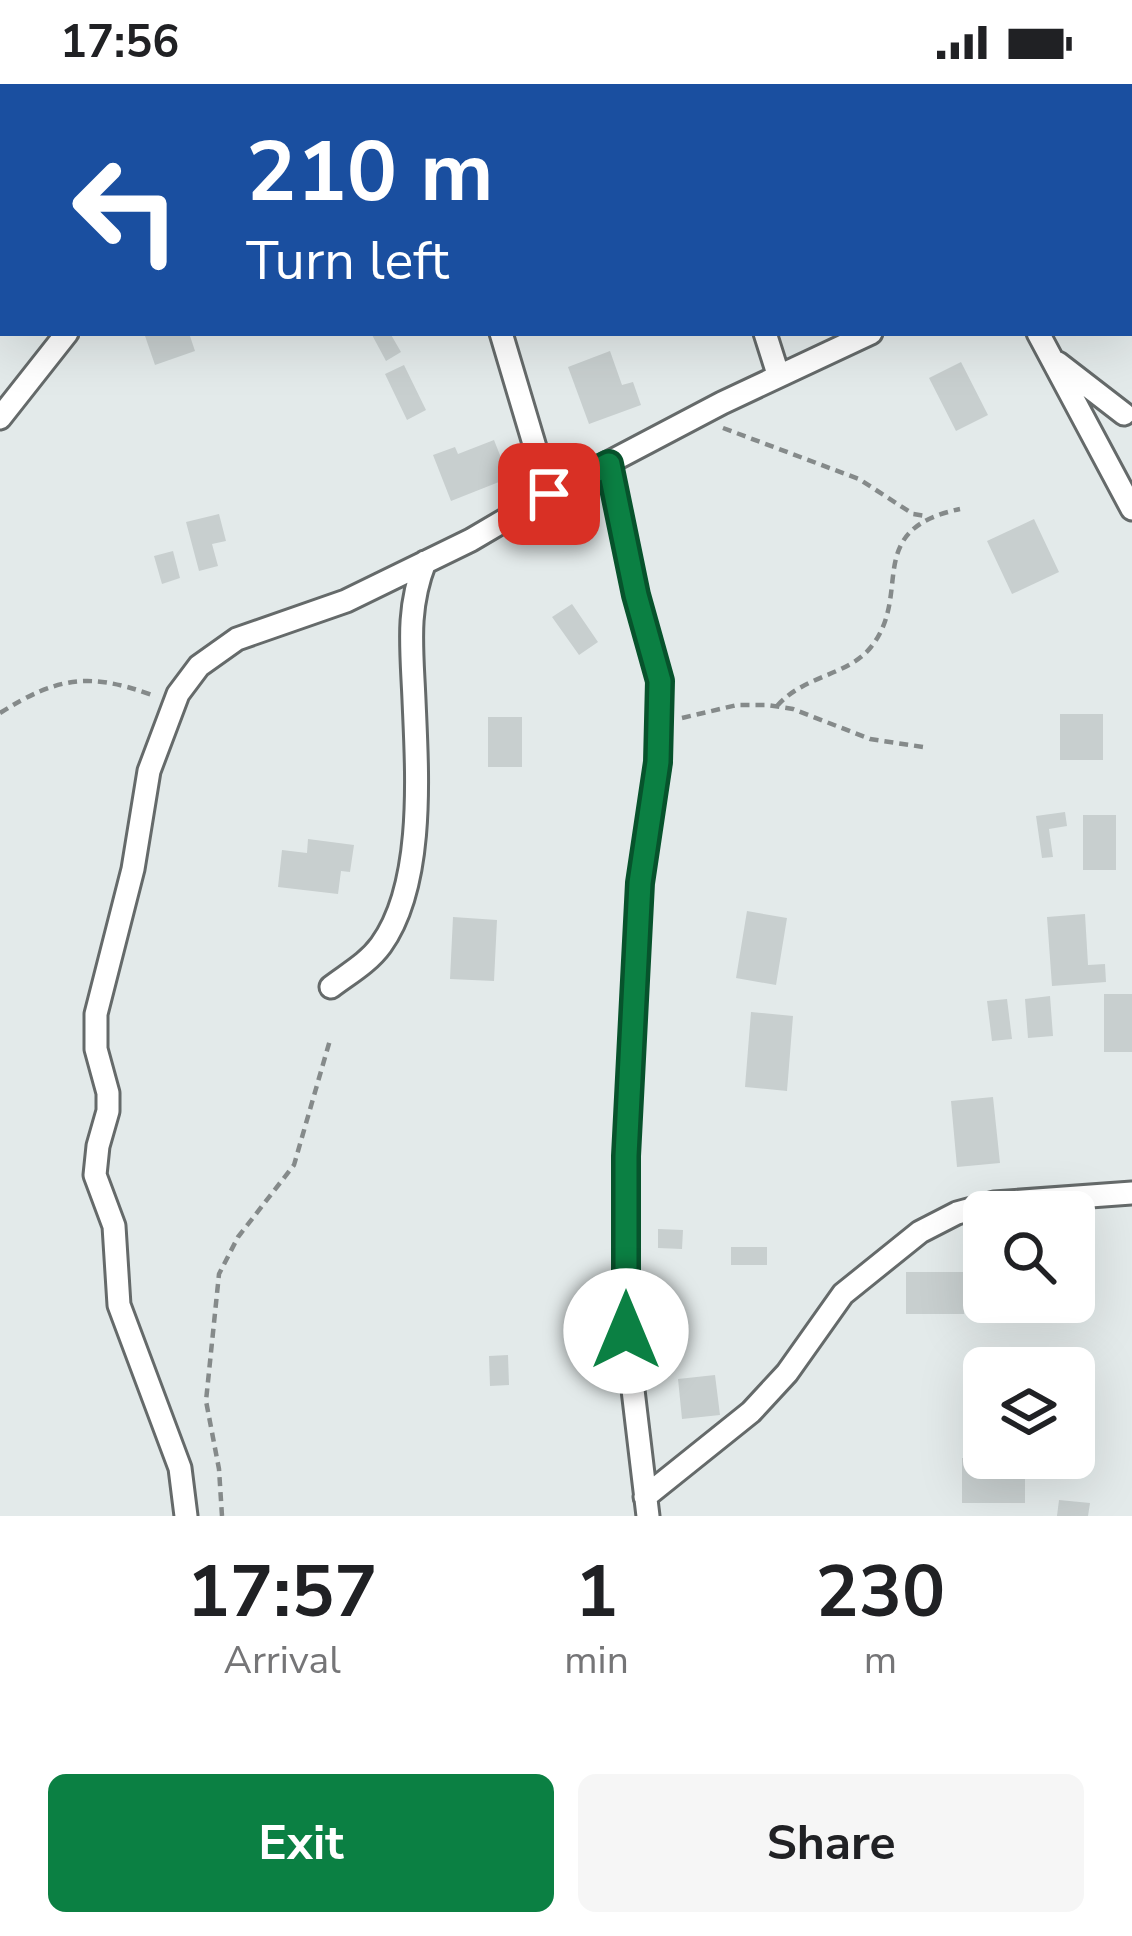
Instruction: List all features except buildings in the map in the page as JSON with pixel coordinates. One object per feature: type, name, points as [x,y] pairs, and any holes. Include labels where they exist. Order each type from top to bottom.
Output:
[{"type":"street","points":[[0,418],[65,336]]},
{"type":"street","points":[[502,336],[549,494]]},
{"type":"street","points":[[766,336],[778,374]]},
{"type":"street","points":[[186,1516],[180,1468],[119,1305],[114,1226],[95,1175],[108,1112],[96,1049],[96,1014],[133,869],[149,770],[173,703],[199,666],[237,639],[346,601],[471,540],[778,374],[864,336]]},
{"type":"street","points":[[1040,336],[1132,509]]},
{"type":"street","points":[[1056,362],[1128,413],[1095,441]]},
{"type":"street","points":[[609,464],[636,595],[660,681],[658,762],[640,883],[626,1156],[626,1331],[646,1507]]},
{"type":"street","points":[[331,987],[379,949],[395,922],[404,890],[413,848],[415,790],[410,623],[425,562]]},
{"type":"street","points":[[646,1507],[752,1412],[788,1372],[843,1294],[920,1232],[956,1213],[994,1203],[1132,1192]]},
{"type":"path","points":[[695,417],[859,479],[913,514],[960,509]]},
{"type":"path","points":[[777,706],[806,681],[846,665],[872,646],[883,624],[904,541],[927,516]]},
{"type":"path","points":[[0,712],[43,688],[79,678],[106,681],[173,703]]},
{"type":"path","points":[[660,727],[737,705],[777,706],[870,739],[923,747]]},
{"type":"path","points":[[222,1516],[206,1401],[219,1274],[238,1237],[294,1165],[331,1040]]},
{"type":"route","points":[[549,494],[609,464],[636,595],[660,681],[658,762],[640,883],[626,1156],[626,1331]]}]
